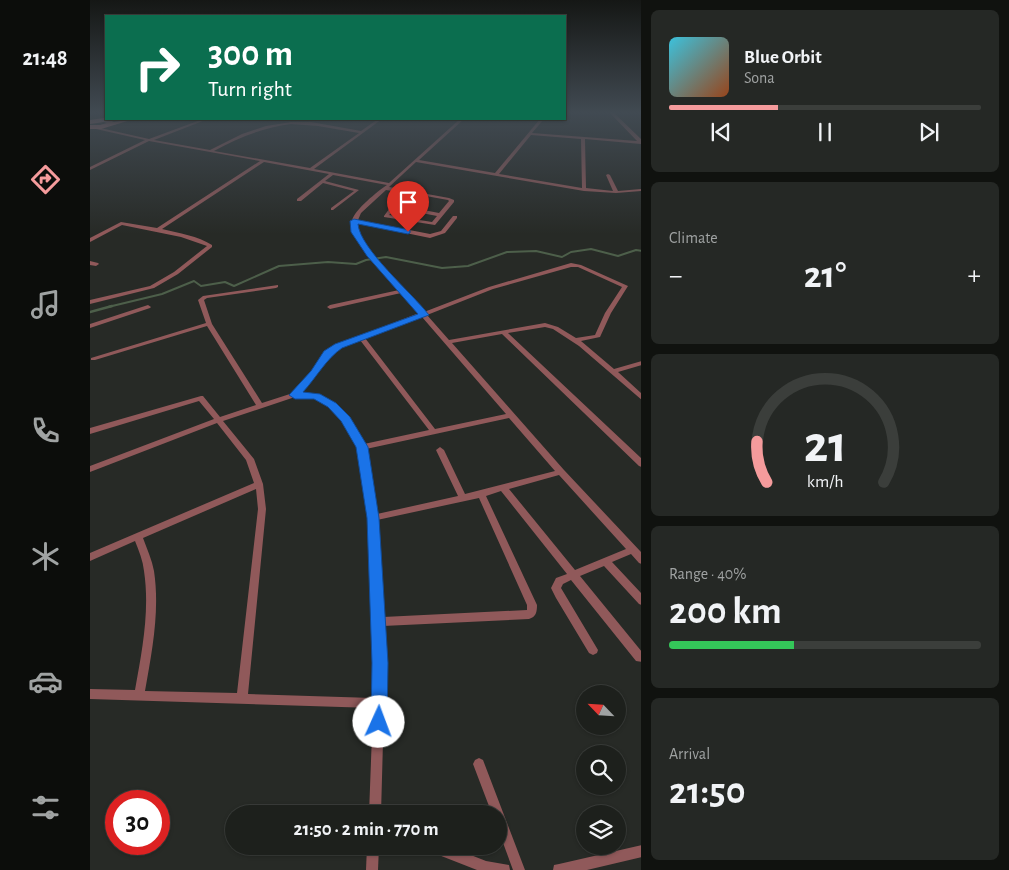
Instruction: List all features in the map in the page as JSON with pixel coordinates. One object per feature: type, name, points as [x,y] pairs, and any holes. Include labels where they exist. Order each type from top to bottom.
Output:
[{"type":"street","points":[[90,169],[123,153]]},
{"type":"street","points":[[219,153],[390,184]]},
{"type":"street","points":[[311,169],[334,153]]},
{"type":"street","points":[[424,153],[359,212],[354,221],[355,232],[370,254],[403,292],[561,472],[641,559]]},
{"type":"street","points":[[496,175],[514,153]]},
{"type":"street","points":[[583,153],[584,190]]},
{"type":"street","points":[[158,230],[263,161]]},
{"type":"street","points":[[415,161],[584,190],[616,192],[641,190]]},
{"type":"street","points":[[299,200],[333,173]]},
{"type":"street","points":[[608,175],[616,192]]},
{"type":"street","points":[[322,182],[357,190],[333,209]]},
{"type":"street","points":[[386,188],[408,192],[451,200],[432,224],[386,216],[408,192]]},
{"type":"street","points":[[394,206],[441,215]]},
{"type":"street","points":[[354,221],[430,236],[443,232],[455,217]]},
{"type":"street","points":[[90,240],[121,223],[203,241],[210,246],[176,272],[152,287],[90,302]]},
{"type":"street","points":[[295,395],[315,373],[327,354],[339,346],[491,288],[571,265],[579,266],[625,286],[608,313],[601,333],[598,336],[575,340]]},
{"type":"street","points":[[260,405],[209,324],[201,300],[205,297],[276,286]]},
{"type":"street","points":[[330,307],[403,292]]},
{"type":"street","points":[[90,326],[148,307]]},
{"type":"street","points":[[93,359],[209,324]]},
{"type":"street","points":[[448,342],[503,332],[552,326],[575,340],[641,397]]},
{"type":"street","points":[[503,332],[641,463]]},
{"type":"street","points":[[361,338],[434,432]]},
{"type":"street","points":[[612,372],[641,363]]},
{"type":"street","points":[[90,469],[218,420],[295,395],[317,396],[332,405],[346,419],[362,447],[373,518],[380,703],[375,805]]},
{"type":"street","points":[[90,431],[196,398],[204,400],[250,460],[259,484],[262,509],[242,698]]},
{"type":"street","points":[[362,447],[511,415]]},
{"type":"street","points":[[440,450],[463,498]]},
{"type":"street","points":[[373,518],[481,494],[561,472]]},
{"type":"street","points":[[90,557],[259,484]]},
{"type":"street","points":[[503,488],[640,658]]},
{"type":"street","points":[[378,622],[529,615],[532,612],[532,606],[481,494]]},
{"type":"street","points":[[138,537],[149,568],[152,596],[151,634],[139,695]]},
{"type":"street","points":[[593,650],[556,588],[559,581],[632,550]]},
{"type":"street","points":[[605,561],[641,601]]},
{"type":"street","points":[[90,694],[380,703]]},
{"type":"street","points":[[479,764],[494,805]]},
{"type":"street","points":[[507,839],[519,870]]},
{"type":"street","points":[[558,870],[641,851]]},
{"type":"street","points":[[372,870],[373,855]]},
{"type":"street","points":[[454,855],[486,867],[504,870]]},
{"type":"waterway","points":[[111,306],[162,294],[194,281],[201,286],[225,282],[234,286],[279,266],[328,262],[356,264],[366,260],[386,257],[442,268],[468,266],[507,252],[536,251],[562,257],[571,252],[591,249],[618,256],[636,250],[641,251]]},
{"type":"waterway","points":[[90,312],[111,306]]},
{"type":"route","points":[[379,722],[380,663],[373,518],[362,447],[346,419],[332,405],[317,396],[295,395],[315,373],[327,354],[339,346],[424,315],[370,254],[355,232],[354,221],[408,232]]}]
